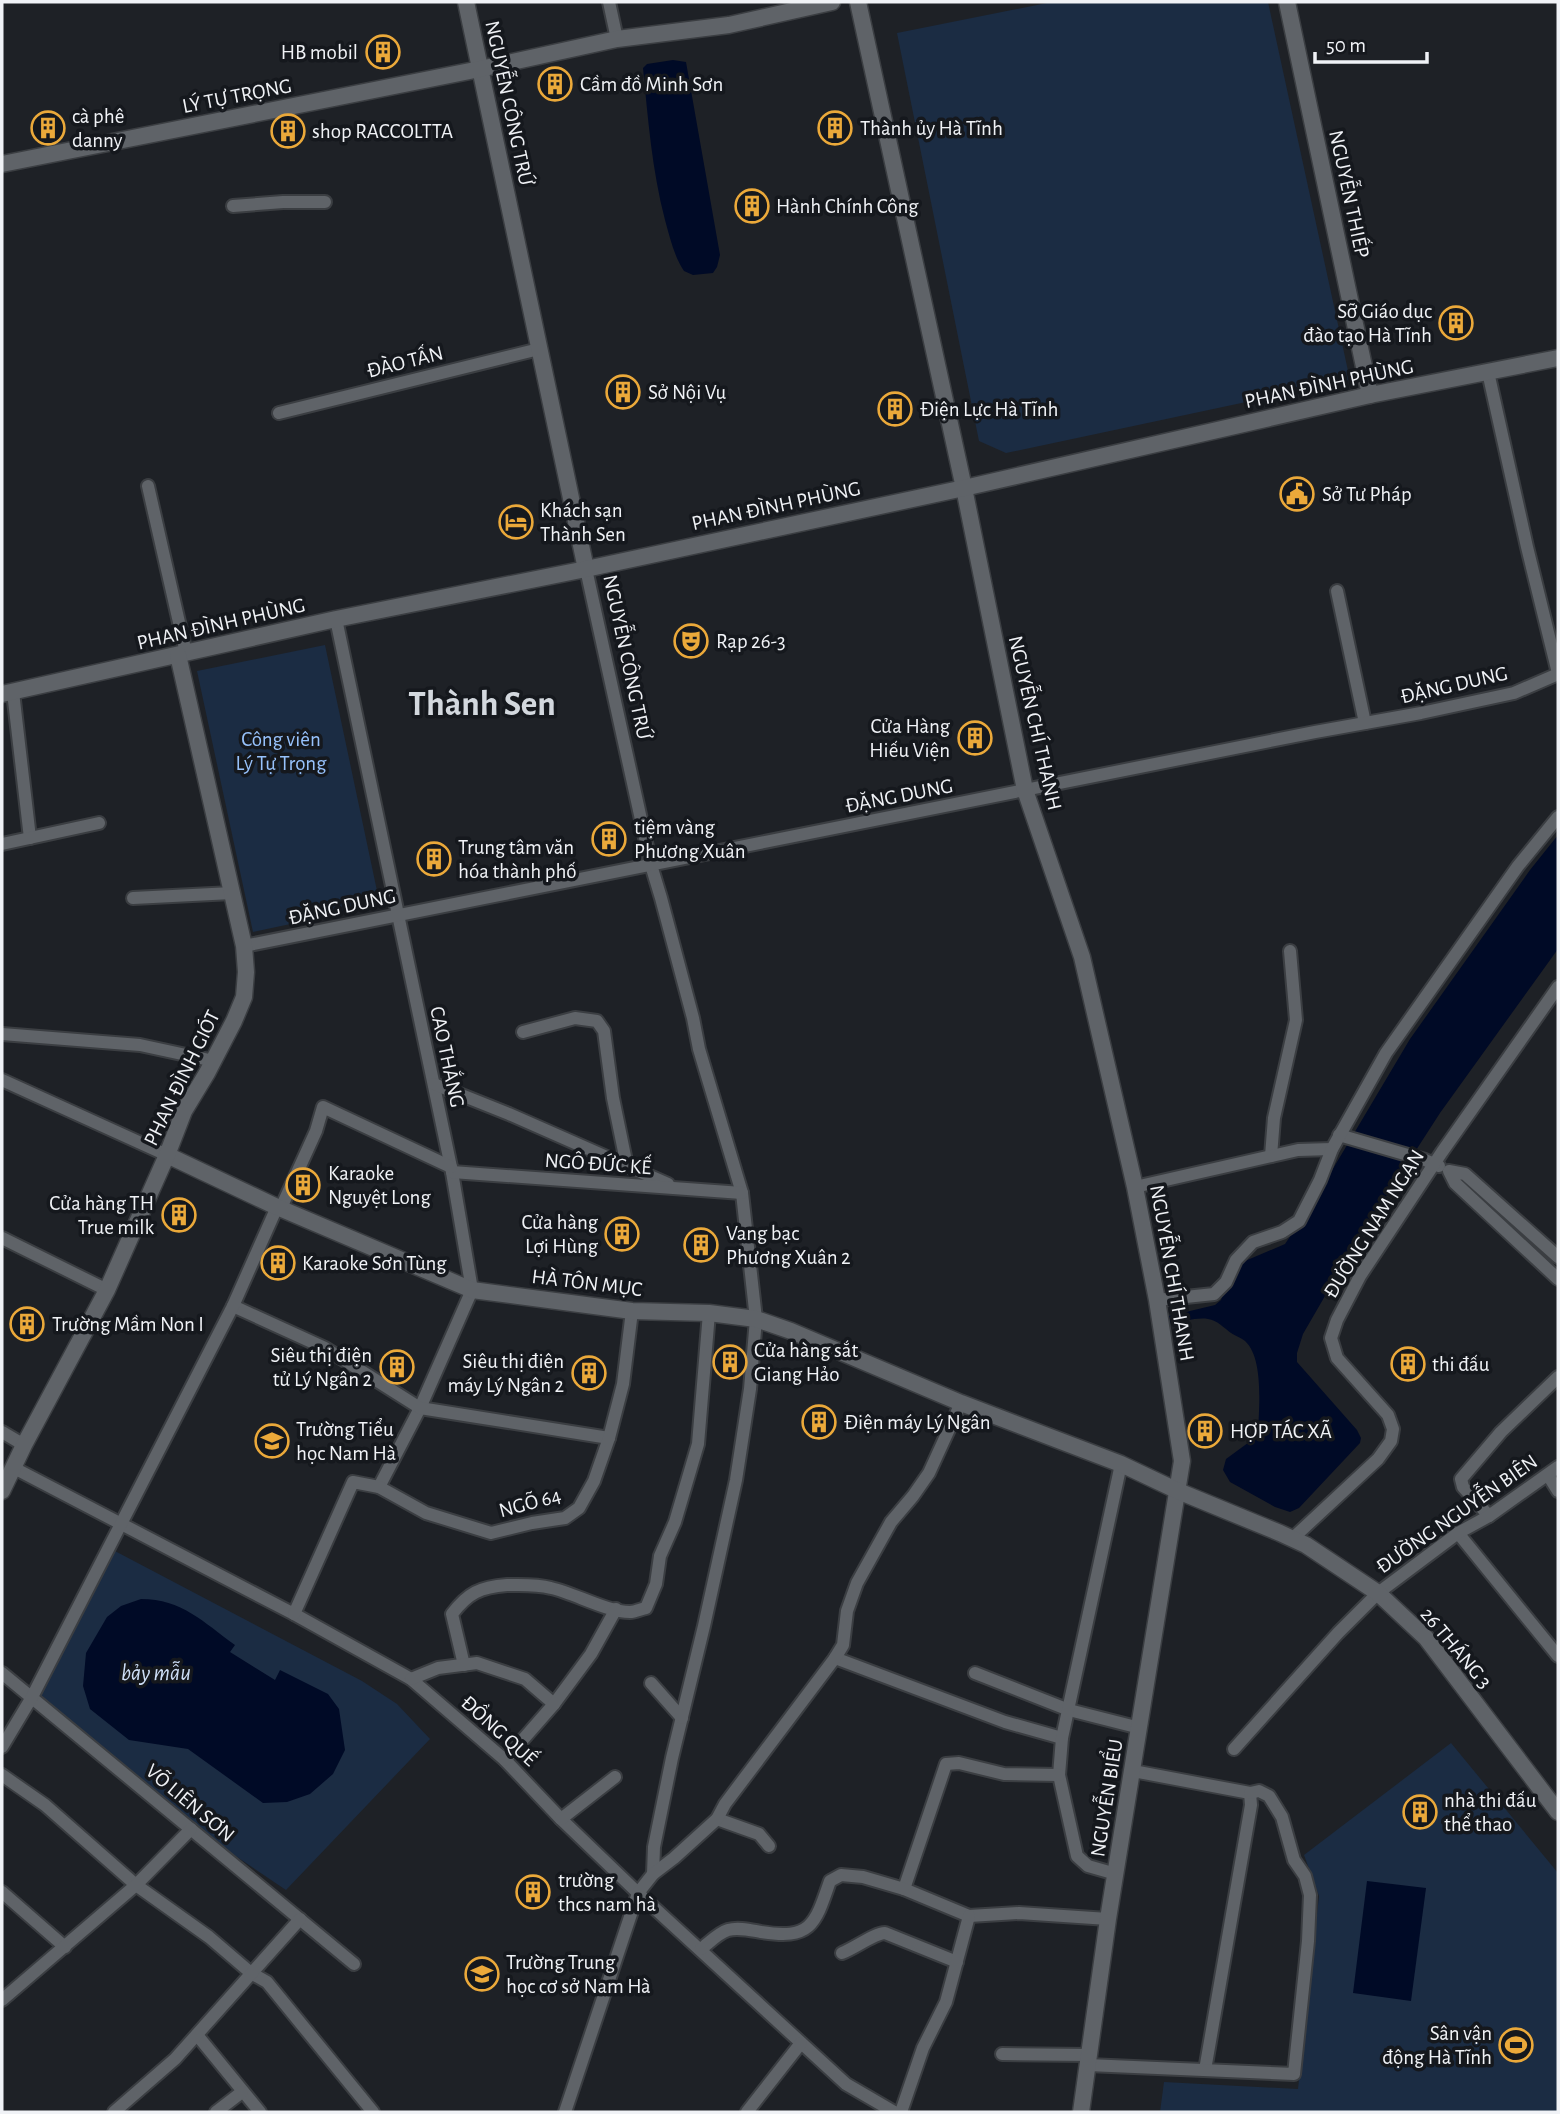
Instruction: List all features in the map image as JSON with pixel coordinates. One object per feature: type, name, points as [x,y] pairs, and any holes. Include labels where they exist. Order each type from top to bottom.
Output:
[{"type":"street","name":"NGUYỄN CÔNG TRỨ","points":[[466,2],[650,864],[662,898],[699,1049],[742,1193],[756,1319],[750,1389],[736,1480],[654,1847],[653,1874]]},
{"type":"street","points":[[609,2],[617,39]]},
{"type":"street","name":"LÝ TỰ TRỌNG","points":[[2,163],[480,69],[617,39],[729,25],[832,2]]},
{"type":"street","name":"NGUYỄN CHÍ THANH","points":[[858,2],[964,488],[1025,790],[1082,957],[1135,1186],[1157,1300],[1182,1461],[1178,1491]]},
{"type":"street","name":"NGUYỄN THIẾP","points":[[1287,2],[1370,395]]},
{"type":"street","points":[[233,206],[325,202]]},
{"type":"street","name":"ĐÀO TẤN","points":[[279,413],[539,349]]},
{"type":"street","name":"PHAN ĐÌNH PHÙNG","points":[[7,693],[336,619],[586,569],[964,488],[1370,395],[1558,358]]},
{"type":"street","points":[[1488,372],[1558,674]]},
{"type":"street","points":[[148,486],[182,654]]},
{"type":"street","points":[[1337,591],[1365,723]]},
{"type":"street","name":"CAO THẮNG","points":[[336,619],[452,1170],[472,1290]]},
{"type":"street","name":"PHAN ĐÌNH GIÓT","points":[[2,1491],[107,1290],[184,1111],[214,1061],[244,997],[244,947],[182,654]]},
{"type":"street","name":"ĐẶNG DUNG","points":[[244,947],[650,864],[1421,713],[1514,692],[1558,674]]},
{"type":"street","points":[[7,693],[30,838]]},
{"type":"street","points":[[1157,1300],[1214,1294],[1226,1282],[1236,1260],[1253,1242],[1299,1221],[1332,1149],[1344,1137],[1386,1053],[1518,866],[1558,817]]},
{"type":"street","points":[[2,844],[99,823]]},
{"type":"street","points":[[133,898],[232,893]]},
{"type":"street","points":[[1271,1156],[1274,1118],[1296,1020],[1290,951]]},
{"type":"street","name":"ĐƯỜNG NAM NGẠN","points":[[1292,1539],[1377,1460],[1391,1441],[1393,1429],[1388,1415],[1337,1358],[1331,1338],[1337,1320],[1360,1276],[1430,1162],[1557,990]]},
{"type":"street","points":[[523,1032],[575,1018],[597,1021],[604,1031],[613,1098],[627,1166]]},
{"type":"street","points":[[2,1034],[140,1045],[214,1061]]},
{"type":"street","name":"HÀ TÔN MỤC","points":[[2,1080],[279,1207],[472,1290],[632,1311],[709,1313],[756,1319],[791,1331],[961,1403],[1121,1464],[1178,1491]]},
{"type":"street","points":[[434,1084],[678,1189]]},
{"type":"street","points":[[2,1747],[32,1697],[233,1306],[316,1131],[323,1107],[452,1170]]},
{"type":"street","points":[[1344,1137],[1465,1174],[1558,1257]]},
{"type":"street","points":[[1135,1186],[1298,1150],[1332,1149]]},
{"type":"street","name":"NGÔ ĐỨC KẾ","points":[[452,1170],[742,1193]]},
{"type":"street","points":[[1449,1171],[1455,1183],[1558,1279]]},
{"type":"street","points":[[2,1238],[107,1290]]},
{"type":"street","points":[[294,1614],[354,1482],[379,1487],[420,1408],[472,1290]]},
{"type":"street","points":[[233,1306],[324,1349],[420,1408],[609,1438]]},
{"type":"street","name":"NGÕ 64","points":[[379,1487],[426,1513],[491,1533],[531,1522],[565,1518],[579,1508],[594,1480],[609,1438],[623,1384],[632,1311]]},
{"type":"street","points":[[464,1665],[452,1614],[461,1602],[479,1589],[527,1584],[551,1588],[630,1612],[646,1608],[656,1584],[660,1556],[676,1521],[698,1444],[709,1313]]},
{"type":"street","points":[[1489,1516],[1463,1487],[1461,1479],[1501,1432],[1558,1377]]},
{"type":"street","points":[[565,2112],[638,1893],[653,1874],[717,1819],[725,1804],[835,1658],[843,1645],[847,1611],[857,1583],[891,1522],[929,1473],[961,1403]]},
{"type":"street","points":[[2,1432],[24,1445]]},
{"type":"street","points":[[1116,1874],[1088,1866],[1077,1856],[1059,1775],[1062,1738],[1121,1464]]},
{"type":"street","name":"ĐỒNG QUẾ","points":[[14,1468],[294,1614],[411,1679],[505,1760],[561,1819],[638,1893],[846,2084],[894,2112]]},
{"type":"street","points":[[1553,1471],[1558,1491]]},
{"type":"street","name":"ĐƯỜNG NGUYỄN BIÊN","points":[[1234,1749],[1378,1592],[1458,1533],[1489,1516],[1553,1471]]},
{"type":"street","name":"26 THÁNG 3","points":[[1178,1491],[1306,1545],[1378,1592],[1426,1638],[1558,1812]]},
{"type":"street","name":"NGUYỄN BIỂU","points":[[1081,2112],[1108,1919],[1178,1491]]},
{"type":"street","points":[[1458,1533],[1558,1656]]},
{"type":"street","points":[[505,1760],[554,1704],[591,1654],[616,1609]]},
{"type":"street","points":[[835,1658],[1004,1722],[1062,1738]]},
{"type":"street","points":[[411,1679],[438,1668],[477,1663],[525,1679],[554,1704]]},
{"type":"street","name":"VÕ LIÊN SƠN","points":[[2,1673],[354,1964]]},
{"type":"street","points":[[975,1673],[1069,1710],[1140,1728]]},
{"type":"street","points":[[651,1683],[682,1718]]},
{"type":"street","points":[[904,1889],[946,1764],[960,1763],[1004,1774],[1059,1775]]},
{"type":"street","points":[[1002,2054],[1294,2074],[1308,1941],[1310,1895],[1305,1876],[1294,1860],[1282,1817],[1269,1796],[1259,1791],[1250,1793],[1133,1771]]},
{"type":"street","points":[[2,1775],[44,1805],[136,1885],[209,1937],[251,1973],[267,1982],[373,2112]]},
{"type":"street","points":[[561,1819],[614,1777]]},
{"type":"street","points":[[1205,2070],[1251,1805],[1250,1793]]},
{"type":"street","points":[[717,1819],[759,1834],[769,1846]]},
{"type":"street","points":[[2,2000],[136,1885],[191,1829]]},
{"type":"street","points":[[701,1949],[725,1930],[792,1934],[803,1932],[811,1925],[822,1905],[830,1881],[841,1875],[863,1877],[904,1889],[970,1916],[1020,1913],[1108,1919]]},
{"type":"street","points":[[2,1892],[65,1947]]},
{"type":"street","points":[[901,2112],[922,2048],[946,2002],[970,1916]]},
{"type":"street","points":[[114,2112],[175,2059],[300,1919]]},
{"type":"street","points":[[842,1952],[855,1948],[878,1933],[885,1933],[957,1962]]},
{"type":"street","points":[[197,2035],[260,2112]]},
{"type":"street","points":[[747,2112],[801,2043]]},
{"type":"street","points":[[216,2112],[242,2092]]},
{"type":"green space","points":[[1052,2],[1268,2],[1350,380],[1006,453],[979,441],[897,33]]},
{"type":"green space","name":"Công viên Lý Tự Trọng","points":[[325,645],[380,905],[253,932],[197,671]]},
{"type":"green space","points":[[113,1550],[362,1681],[397,1704],[430,1739],[286,1890],[172,1813],[31,1695]]},
{"type":"green space","points":[[1451,1743],[1558,1873],[1558,2112],[1160,2112],[1164,2082],[1298,2089],[1319,1896],[1304,1855]]},
{"type":"water","points":[[673,60],[686,62],[720,255],[713,273],[693,275],[684,271],[671,240],[657,182],[643,68],[647,64]]},
{"type":"water","points":[[1558,835],[1558,949],[1440,1113],[1351,1251],[1303,1334],[1297,1362],[1357,1430],[1360,1443],[1299,1508],[1290,1512],[1275,1507],[1230,1482],[1223,1470],[1226,1459],[1256,1437],[1258,1432],[1258,1371],[1251,1349],[1244,1340],[1214,1321],[1199,1319],[1171,1324],[1169,1316],[1215,1305],[1221,1300],[1230,1274],[1245,1261],[1285,1244],[1312,1204],[1410,1039],[1530,870]]},
{"type":"water","name":"bảy mẫu","points":[[141,1599],[168,1603],[191,1613],[235,1645],[230,1652],[275,1680],[280,1670],[328,1694],[339,1709],[345,1750],[333,1774],[310,1794],[287,1802],[263,1803],[188,1749],[129,1740],[90,1709],[83,1686],[86,1653],[107,1617],[121,1606]]},
{"type":"water","points":[[1367,1881],[1426,1888],[1411,2001],[1353,1993]]},
{"type":"place","name":"HB mobil","points":[[383,52]]},
{"type":"place","name":"Cầm đồ Minh Sơn","points":[[555,84]]},
{"type":"place","name":"cà phê danny","points":[[48,128]]},
{"type":"place","name":"Thành ủy Hà Tĩnh","points":[[835,128]]},
{"type":"place","name":"shop RACCOLTTA","points":[[288,131]]},
{"type":"place","name":"Hành Chính Công","points":[[752,206]]},
{"type":"place","name":"Sỡ Giáo dục đào tạo Hà Tĩnh","points":[[1456,323]]},
{"type":"place","name":"Sở Nội Vụ","points":[[623,392]]},
{"type":"place","name":"Điện Lực Hà Tĩnh","points":[[895,409]]},
{"type":"place","name":"Sở Tư Pháp","points":[[1297,494]]},
{"type":"place","name":"Khách sạn Thành Sen","points":[[516,522]]},
{"type":"place","name":"Rạp 26-3","points":[[691,641]]},
{"type":"place","name":"Cửa Hàng Hiếu Viện","points":[[975,738]]},
{"type":"place","name":"tiệm vàng Phương Xuân","points":[[609,839]]},
{"type":"place","name":"Trung tâm văn hóa thành phố","points":[[434,859]]},
{"type":"place","name":"Karaoke Nguyệt Long","points":[[303,1185]]},
{"type":"place","name":"Cửa hàng TH True milk","points":[[179,1215]]},
{"type":"place","name":"Cửa hàng Lợi Hùng","points":[[622,1234]]},
{"type":"place","name":"Vang bạc Phương Xuân 2","points":[[701,1245]]},
{"type":"place","name":"Karaoke Sơn Tùng","points":[[278,1263]]},
{"type":"place","name":"Trường Mầm Non I","points":[[27,1324]]},
{"type":"place","name":"Cửa hàng sắt Giang Hảo","points":[[730,1362]]},
{"type":"place","name":"thi đấu","points":[[1408,1364]]},
{"type":"place","name":"Siêu thị điện tử Lý Ngân 2","points":[[397,1367]]},
{"type":"place","name":"Siêu thị điện máy Lý Ngân 2","points":[[589,1373]]},
{"type":"place","name":"Điện máy Lý Ngân","points":[[819,1422]]},
{"type":"place","name":"HỢP TÁC XÃ","points":[[1205,1431]]},
{"type":"place","name":"Trường Tiểu học Nam Hà","points":[[272,1441]]},
{"type":"place","name":"nhà thi đấu thể thao","points":[[1420,1812]]},
{"type":"place","name":"trường thcs nam hà","points":[[533,1892]]},
{"type":"place","name":"Trường Trung học cơ sở Nam Hà","points":[[482,1974]]},
{"type":"place","name":"Sân vận động Hà Tĩnh","points":[[1516,2045]]},
{"type":"district","name":"Thành Sen","points":[[482,704]]}]
